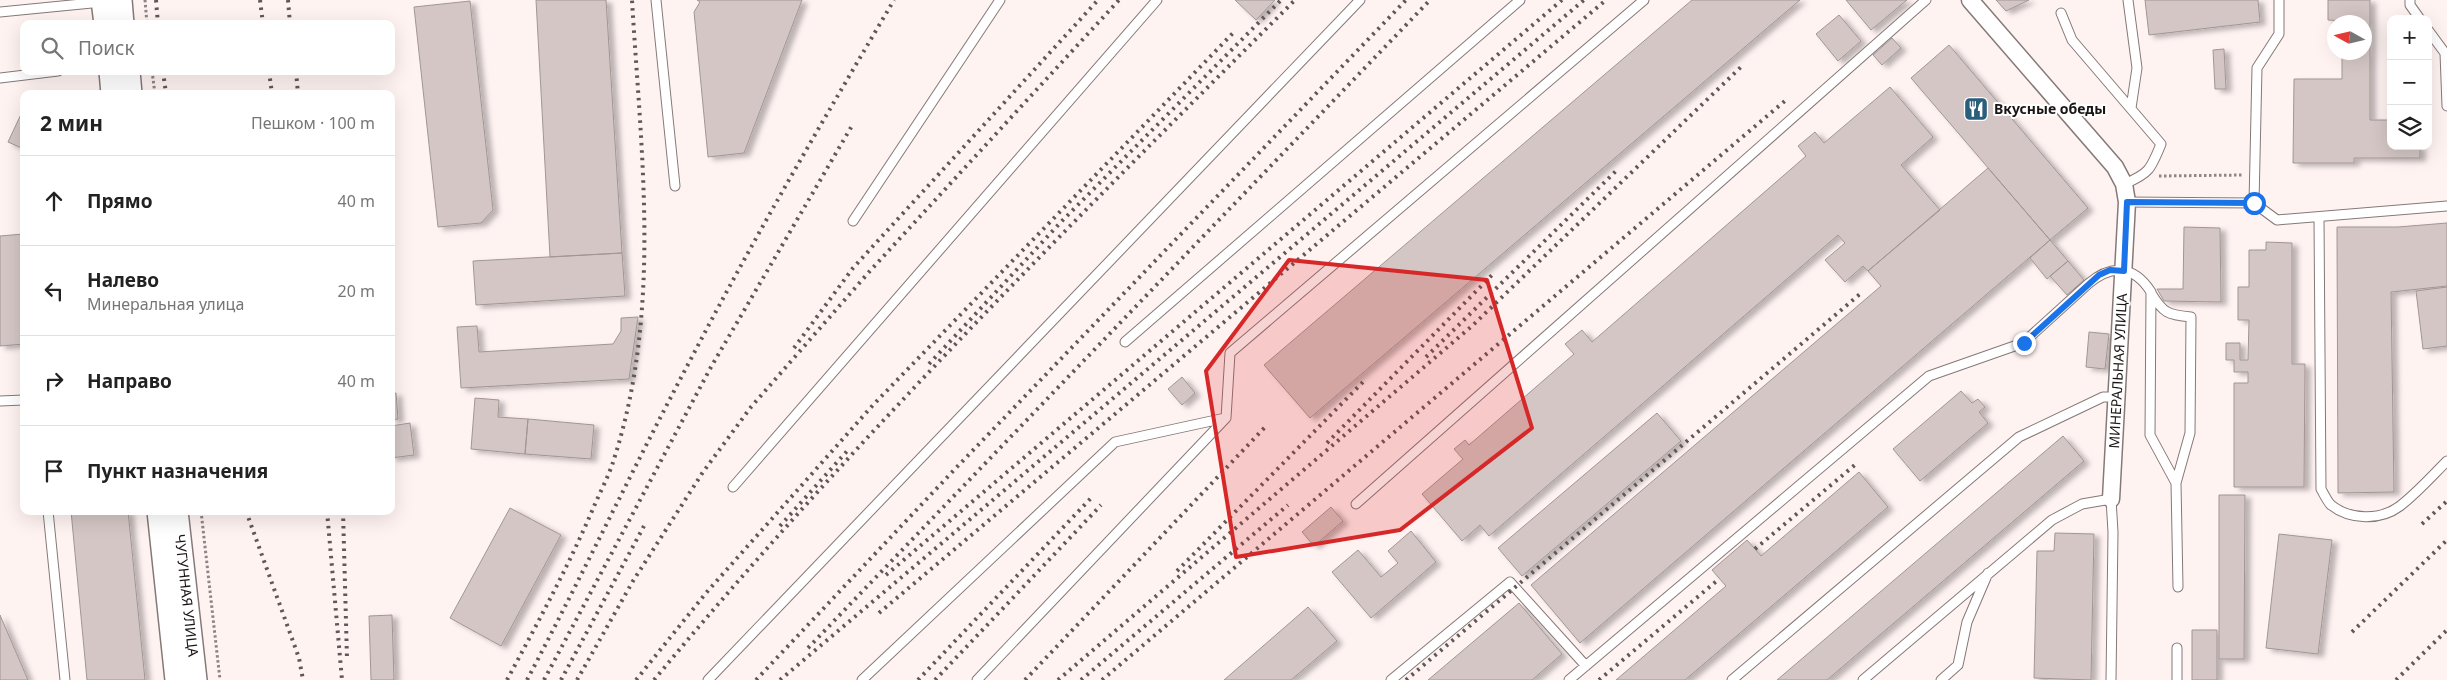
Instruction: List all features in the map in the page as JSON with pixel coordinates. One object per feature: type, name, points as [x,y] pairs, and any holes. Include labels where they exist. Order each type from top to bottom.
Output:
[{"type":"street","name":"МИНЕРАЛЬНАЯ УЛИЦА","points":[[1970,0],[2115,167],[2124,184],[2127,202],[2111,498]]},
{"type":"street","points":[[106,20],[112,1]]},
{"type":"street","points":[[112,1],[122,20]]},
{"type":"street","points":[[110,75],[112,90]]},
{"type":"street","points":[[129,75],[131,90]]},
{"type":"street","name":"ЧУГУННАЯ УЛИЦА","points":[[158,515],[176,680]]},
{"type":"street","name":"ЧУГУННАЯ УЛИЦА","points":[[177,515],[196,680]]},
{"type":"lane","points":[[656,0],[675,186]]},
{"type":"lane","points":[[853,221],[1000,0]]},
{"type":"lane","points":[[733,487],[1157,0]]},
{"type":"lane","points":[[708,680],[1360,0]]},
{"type":"lane","points":[[1125,342],[1520,0]]},
{"type":"lane","points":[[976,680],[1226,418],[1230,353],[1644,0]]},
{"type":"lane","points":[[1356,504],[1926,0]]},
{"type":"lane","points":[[2128,0],[2137,68],[2131,108]]},
{"type":"lane","points":[[2254,203],[2257,68],[2279,34],[2279,0]]},
{"type":"lane","points":[[2410,0],[2410,5],[2417,15]]},
{"type":"lane","points":[[0,12],[112,1]]},
{"type":"lane","points":[[2061,13],[2072,40],[2161,144],[2152,168],[2144,176],[2124,184]]},
{"type":"lane","points":[[2432,35],[2445,53],[2447,106]]},
{"type":"lane","points":[[0,78],[25,75]]},
{"type":"lane","points":[[2127,202],[2254,203],[2277,220],[2447,206]]},
{"type":"lane","points":[[2319,217],[2321,489],[2330,504],[2344,513],[2360,517],[2380,515],[2399,507],[2447,461]]},
{"type":"lane","points":[[1569,680],[1929,376],[2024,343],[2099,275],[2110,270],[2124,271],[2136,275],[2145,282],[2160,308],[2174,315],[2191,317],[2190,433],[2176,483],[2178,587]]},
{"type":"lane","points":[[2151,292],[2150,435],[2176,483]]},
{"type":"lane","points":[[1732,680],[2019,437],[2103,397],[2116,397]]},
{"type":"lane","points":[[0,401],[20,400]]},
{"type":"lane","points":[[862,680],[1115,442],[1226,418]]},
{"type":"lane","points":[[1863,680],[1990,571],[2066,510],[2082,504],[2111,498],[2113,532],[2111,680]]},
{"type":"lane","points":[[48,515],[65,680]]},
{"type":"lane","points":[[1941,680],[1958,665],[1967,622],[1990,571]]},
{"type":"lane","points":[[1391,680],[1510,582],[1586,666]]},
{"type":"lane","points":[[2177,648],[2177,680]]},
{"type":"path","points":[[145,0],[147,20]]},
{"type":"path","points":[[153,75],[154,90]]},
{"type":"path","points":[[2144,176],[2255,175]]},
{"type":"path","points":[[201,515],[220,680]]},
{"type":"highlighted area","points":[[1289,260],[1487,280],[1532,428],[1400,530],[1236,557],[1206,371]]},
{"type":"building","points":[[536,0],[606,0],[622,253],[550,257]]},
{"type":"building","points":[[697,0],[802,0],[744,153],[708,157],[694,12],[700,2]]},
{"type":"building","points":[[1235,0],[1275,0],[1256,20]]},
{"type":"building","points":[[1692,0],[1800,0],[1310,418],[1264,365]]},
{"type":"building","points":[[1846,0],[1907,0],[1871,30]]},
{"type":"building","points":[[1996,0],[2029,0],[2006,11]]},
{"type":"building","points":[[2145,0],[2258,0],[2260,22],[2149,35]]},
{"type":"building","points":[[2328,0],[2370,0],[2370,15],[2328,15]]},
{"type":"building","points":[[470,1],[493,210],[481,223],[438,227],[414,7]]},
{"type":"building","points":[[1839,15],[1861,41],[1838,61],[1816,34]]},
{"type":"building","points":[[1892,38],[1901,48],[1882,65],[1873,55]]},
{"type":"building","points":[[1949,45],[2088,208],[2050,240],[1911,78]]},
{"type":"building","points":[[2224,49],[2226,89],[2215,89],[2213,50]]},
{"type":"building","points":[[2342,60],[2370,60],[2370,120],[2387,120],[2387,150],[2420,150],[2420,158],[2354,158],[2354,163],[2293,163],[2294,79],[2342,79]]},
{"type":"building","points":[[1890,87],[1933,137],[1901,165],[1940,210],[1868,271],[1863,266],[1845,282],[1825,260],[1845,243],[1838,235],[1489,536],[1480,525],[1462,541],[1422,494],[1463,459],[1454,449],[1465,440],[1469,445],[1574,354],[1565,344],[1582,330],[1592,342],[1806,156],[1798,146],[1815,132],[1824,143]]},
{"type":"building","points":[[20,116],[20,147],[8,142]]},
{"type":"building","points":[[1988,168],[2050,240],[1580,643],[1531,585],[1881,286],[1868,271]]},
{"type":"building","points":[[2447,223],[2447,286],[2391,292],[2394,492],[2338,493],[2337,227],[2398,227]]},
{"type":"building","points":[[2184,227],[2220,228],[2221,302],[2164,301],[2157,289],[2183,289]]},
{"type":"building","points":[[20,234],[20,344],[0,346],[0,236]]},
{"type":"building","points":[[2050,240],[2068,261],[2047,279],[2030,258]]},
{"type":"building","points":[[2266,242],[2292,243],[2292,364],[2305,364],[2304,487],[2234,487],[2234,383],[2248,383],[2248,372],[2234,372],[2234,360],[2226,360],[2226,343],[2240,343],[2240,360],[2248,360],[2249,320],[2238,320],[2238,287],[2249,287],[2249,250],[2266,250]]},
{"type":"building","points":[[622,253],[625,296],[476,305],[473,261]]},
{"type":"building","points":[[2068,261],[2084,280],[2067,295],[2050,276]]},
{"type":"building","points":[[2447,287],[2447,346],[2423,349],[2416,291]]},
{"type":"building","points":[[638,317],[629,379],[461,388],[457,327],[477,326],[479,352],[613,344],[621,331],[621,318]]},
{"type":"building","points":[[2089,332],[2109,334],[2105,369],[2086,367]]},
{"type":"building","points":[[1182,377],[1195,393],[1182,405],[1168,389]]},
{"type":"building","points":[[1961,391],[1972,403],[1978,399],[1985,407],[1979,412],[1988,423],[1920,481],[1893,449]]},
{"type":"building","points":[[395,393],[398,419],[395,419]]},
{"type":"building","points":[[475,398],[499,400],[498,417],[528,419],[525,454],[471,449]]},
{"type":"building","points":[[1657,413],[1681,441],[1522,576],[1498,548]]},
{"type":"building","points":[[528,419],[594,425],[591,459],[525,454]]},
{"type":"building","points":[[410,423],[414,455],[395,457],[395,425]]},
{"type":"building","points":[[2063,436],[2084,461],[1827,680],[1777,680]]},
{"type":"building","points":[[1859,472],[1888,507],[1685,680],[1616,680],[1726,586],[1712,570],[1747,540],[1761,556]]},
{"type":"building","points":[[2219,495],[2245,495],[2244,659],[2219,659]]},
{"type":"building","points":[[1331,507],[1343,521],[1314,546],[1302,532]]},
{"type":"building","points":[[510,508],[561,535],[501,646],[450,618]]},
{"type":"building","points":[[71,515],[128,515],[145,680],[87,680]]},
{"type":"building","points":[[1411,531],[1436,562],[1371,618],[1332,572],[1358,550],[1381,577],[1398,563],[1388,551]]},
{"type":"building","points":[[2055,533],[2094,534],[2091,680],[2034,678],[2037,551],[2054,551]]},
{"type":"building","points":[[2279,534],[2332,540],[2318,654],[2266,648]]},
{"type":"building","points":[[1519,603],[1562,654],[1532,680],[1428,680]]},
{"type":"building","points":[[1308,607],[1337,641],[1291,680],[1224,680]]},
{"type":"building","points":[[0,615],[28,680],[0,680]]},
{"type":"building","points":[[392,615],[394,680],[371,680],[369,616]]},
{"type":"building","points":[[2192,630],[2217,630],[2217,680],[2192,680]]},
{"type":"railway","points":[[156,0],[158,20]]},
{"type":"railway","points":[[260,0],[262,20]]},
{"type":"railway","points":[[288,0],[290,20]]},
{"type":"railway","points":[[507,680],[562,575],[607,478],[629,403],[638,346],[643,289],[644,231],[640,115],[632,0]]},
{"type":"railway","points":[[527,680],[651,436],[741,265],[894,0]]},
{"type":"railway","points":[[794,348],[853,268],[1098,0]]},
{"type":"railway","points":[[577,680],[633,581],[703,472],[751,407],[869,272],[1119,0]]},
{"type":"railway","points":[[929,364],[1060,223],[1281,0]]},
{"type":"railway","points":[[654,680],[807,503],[886,417],[1130,165],[1295,0]]},
{"type":"railway","points":[[756,680],[955,469],[1406,0]]},
{"type":"railway","points":[[808,648],[1430,0]]},
{"type":"railway","points":[[886,575],[1562,0]]},
{"type":"railway","points":[[780,680],[1584,0]]},
{"type":"railway","points":[[879,613],[1606,0]]},
{"type":"railway","points":[[636,680],[706,593],[873,405],[1233,33]]},
{"type":"railway","points":[[1058,680],[1472,326],[1743,65]]},
{"type":"railway","points":[[164,75],[165,90]]},
{"type":"railway","points":[[270,75],[271,90]]},
{"type":"railway","points":[[296,75],[298,90]]},
{"type":"railway","points":[[1102,680],[1786,100]]},
{"type":"railway","points":[[544,680],[711,367],[853,124]]},
{"type":"railway","points":[[1426,357],[1617,170]]},
{"type":"railway","points":[[1327,443],[1494,273]]},
{"type":"railway","points":[[1406,680],[1860,294]]},
{"type":"railway","points":[[1177,571],[1363,382]]},
{"type":"railway","points":[[1025,680],[1267,425]]},
{"type":"railway","points":[[780,526],[848,450]]},
{"type":"railway","points":[[1755,549],[1856,464]]},
{"type":"railway","points":[[918,680],[1092,497]]},
{"type":"railway","points":[[2422,524],[2447,501]]},
{"type":"railway","points":[[935,680],[1101,505]]},
{"type":"railway","points":[[1081,680],[1288,505]]},
{"type":"railway","points":[[247,515],[299,658],[303,680]]},
{"type":"railway","points":[[327,515],[342,680]]},
{"type":"railway","points":[[343,515],[347,659]]},
{"type":"railway","points":[[561,680],[644,526]]},
{"type":"railway","points":[[2352,632],[2447,540]]},
{"type":"railway","points":[[1599,680],[1719,579]]},
{"type":"railway","points":[[2396,680],[2447,630]]},
{"type":"place","name":"Вкусные обеды","points":[[1976,109]]},
{"type":"route","points":[[2024,343],[2099,275],[2110,270],[2124,271],[2127,202],[2254,203]]}]
